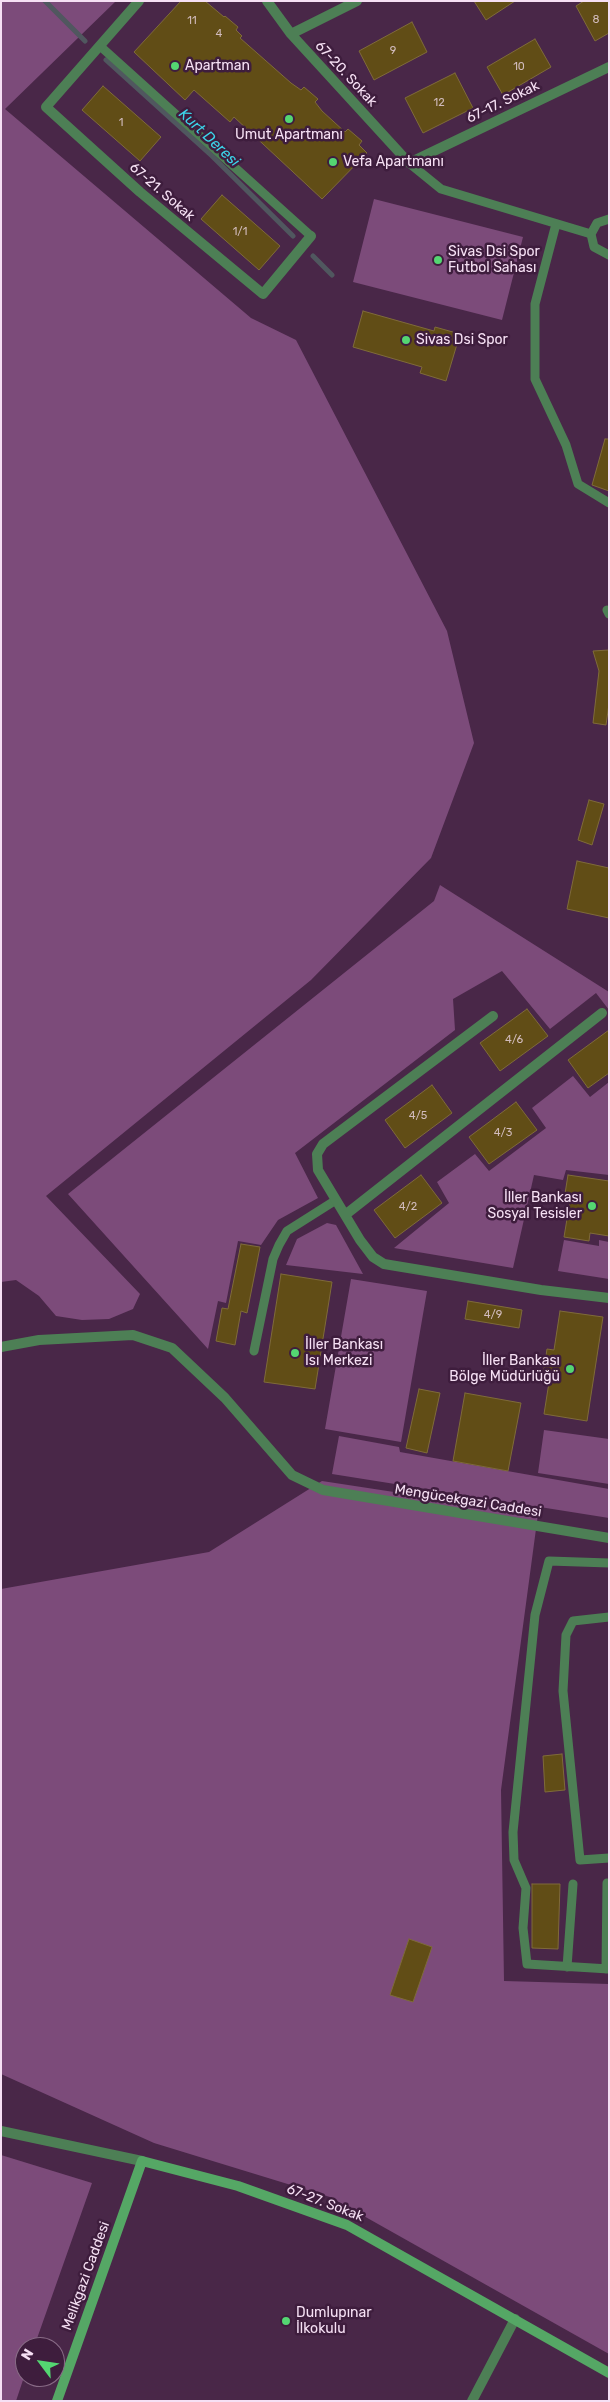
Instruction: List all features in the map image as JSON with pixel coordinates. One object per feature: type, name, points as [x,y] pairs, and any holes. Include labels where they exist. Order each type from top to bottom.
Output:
[{"type":"street","points":[[100,46],[139,1]]},
{"type":"street","name":"67-20. Sokak","points":[[267,1],[291,34],[409,163]]},
{"type":"street","points":[[291,34],[357,1]]},
{"type":"street","name":"67-21. Sokak","points":[[100,46],[46,107],[140,192],[262,294],[311,236]]},
{"type":"street","name":"67-17. Sokak","points":[[409,163],[609,67]]},
{"type":"street","points":[[345,1216],[602,1013]]},
{"type":"street","points":[[493,1016],[319,1149],[317,1154],[318,1170],[367,1251],[384,1264],[541,1290],[609,1298]]},
{"type":"street","name":"Mengücekgazi Caddesi","points":[[1,1348],[39,1340],[133,1335],[172,1348],[225,1398],[292,1475],[323,1490],[609,1538]]},
{"type":"street","name":"67-27. Sokak","points":[[1,2131],[142,2161],[238,2186],[327,2216],[369,2236],[609,2374]]},
{"type":"street","name":"Melikgazi Caddesi","points":[[56,2401],[142,2161]]},
{"type":"street","points":[[472,2401],[515,2319]]},
{"type":"lane","points":[[100,46],[311,236]]},
{"type":"lane","points":[[409,163],[442,189],[591,234]]},
{"type":"lane","points":[[609,219],[597,223],[591,234],[594,247],[609,255]]},
{"type":"lane","points":[[556,224],[535,304],[535,379],[566,445],[578,484],[609,503]]},
{"type":"lane","points":[[254,1351],[273,1259],[279,1245],[287,1231],[336,1200]]},
{"type":"lane","points":[[607,1883],[607,1969],[527,1964],[524,1928],[526,1888],[514,1860],[513,1832],[535,1615],[549,1561],[609,1563]]},
{"type":"lane","points":[[609,1617],[573,1620],[566,1635],[563,1691],[580,1860],[609,1858]]},
{"type":"lane","points":[[567,1967],[572,1884]]},
{"type":"shaded area","points":[[1,1],[116,1],[5,109],[251,318],[296,340],[447,631],[474,743],[431,858],[311,980],[46,1196],[140,1294],[133,1309],[109,1319],[82,1320],[56,1316],[39,1296],[16,1280],[1,1282]]},
{"type":"shaded area","name":"Sivas Dsi Spor Futbol Sahası","points":[[374,199],[523,237],[502,320],[353,282]]},
{"type":"shaded area","points":[[440,885],[609,992],[609,1010],[596,993],[550,1029],[502,971],[453,999],[455,1030],[295,1153],[318,1198],[278,1220],[261,1245],[238,1241],[226,1303],[218,1301],[208,1349],[68,1194],[434,901]]},
{"type":"shaded area","points":[[573,1076],[590,1097],[609,1082],[609,1175],[566,1170],[563,1180],[534,1175],[513,1268],[394,1248],[449,1203],[437,1182],[475,1154],[489,1171],[546,1128],[532,1108]]},
{"type":"shaded area","points":[[327,1223],[336,1225],[363,1274],[286,1265],[297,1239]]},
{"type":"shaded area","points":[[564,1240],[599,1246],[599,1240],[609,1242],[609,1279],[558,1271]]},
{"type":"shaded area","points":[[351,1279],[427,1291],[401,1442],[325,1429]]},
{"type":"shaded area","points":[[544,1430],[609,1439],[609,1484],[538,1473]]},
{"type":"shaded area","points":[[339,1436],[399,1447],[400,1452],[609,1489],[609,1518],[332,1474]]},
{"type":"shaded area","points":[[322,1481],[538,1514],[501,1790],[504,1981],[609,1984],[609,2354],[330,2197],[154,2143],[1,2074],[1,1589],[209,1552]]},
{"type":"shaded area","points":[[1,2155],[92,2183],[38,2337],[15,2337],[15,2387],[21,2387],[16,2401],[1,2401]]},
{"type":"building","points":[[181,1],[205,1],[225,16],[238,27],[236,30],[242,36],[240,38],[291,83],[301,90],[304,87],[318,99],[315,102],[322,111],[345,132],[348,129],[362,141],[359,145],[367,153],[322,199],[234,117],[230,122],[194,90],[185,100],[134,52]]},
{"type":"building","points":[[474,1],[515,1],[486,20]]},
{"type":"building","points":[[584,1],[609,1],[609,33],[595,41],[576,6]]},
{"type":"building","points":[[412,22],[427,52],[374,80],[359,51]]},
{"type":"building","points":[[535,39],[551,67],[503,95],[487,67]]},
{"type":"building","points":[[455,73],[473,108],[423,133],[405,98]]},
{"type":"building","points":[[103,86],[161,137],[140,161],[82,110]]},
{"type":"building","points":[[222,195],[280,246],[259,270],[201,219]]},
{"type":"building","name":"Sivas Dsi Spor","points":[[363,311],[434,331],[435,327],[460,334],[446,381],[420,373],[422,367],[353,347]]},
{"type":"building","points":[[605,439],[609,439],[609,491],[592,485]]},
{"type":"building","points":[[609,650],[609,704],[606,725],[593,723],[599,671],[593,651]]},
{"type":"building","points":[[589,800],[604,804],[592,845],[578,840]]},
{"type":"building","points":[[577,861],[609,868],[609,918],[567,909]]},
{"type":"building","points":[[527,1009],[548,1036],[500,1071],[480,1043]]},
{"type":"building","points":[[609,1030],[609,1073],[588,1088],[568,1060]]},
{"type":"building","points":[[432,1085],[452,1113],[405,1148],[385,1120]]},
{"type":"building","points":[[516,1102],[537,1130],[489,1164],[469,1137]]},
{"type":"building","points":[[421,1175],[442,1203],[395,1238],[374,1210]]},
{"type":"building","name":"İller Bankası Sosyal Tesisler","points":[[568,1175],[609,1181],[609,1236],[590,1233],[589,1241],[564,1237],[570,1201],[564,1200]]},
{"type":"building","points":[[241,1244],[260,1247],[247,1313],[241,1311],[235,1345],[216,1341],[222,1308],[228,1309]]},
{"type":"building","name":"İller Bankası Isı Merkezi","points":[[281,1274],[332,1282],[315,1389],[264,1382]]},
{"type":"building","points":[[468,1301],[522,1310],[519,1328],[465,1319]]},
{"type":"building","name":"İller Bankası Bölge Müdürlüğü","points":[[560,1311],[603,1317],[587,1421],[544,1414],[550,1376],[543,1376],[547,1349],[554,1350]]},
{"type":"building","points":[[419,1389],[440,1393],[427,1453],[406,1448]]},
{"type":"building","points":[[465,1393],[521,1403],[508,1471],[453,1461]]},
{"type":"building","points":[[562,1754],[565,1790],[545,1792],[543,1756]]},
{"type":"building","points":[[532,1884],[560,1884],[558,1949],[532,1948]]},
{"type":"building","points":[[409,1939],[432,1947],[413,2002],[390,1995]]},
{"type":"waterway","name":"Kurt Deresi","points":[[45,1],[85,41]]},
{"type":"waterway","name":"Kurt Deresi","points":[[106,60],[212,156],[293,236]]},
{"type":"waterway","name":"Kurt Deresi","points":[[313,256],[332,275]]},
{"type":"place","name":"Apartman","points":[[175,66]]},
{"type":"place","name":"Umut Apartmanı","points":[[289,119]]},
{"type":"place","name":"Vefa Apartmanı","points":[[333,162]]},
{"type":"place","name":"Sivas Dsi Spor Futbol Sahası","points":[[438,260]]},
{"type":"place","name":"Sivas Dsi Spor","points":[[406,340]]},
{"type":"place","name":"İller Bankası Sosyal Tesisler","points":[[592,1206]]},
{"type":"place","name":"İller Bankası Isı Merkezi","points":[[295,1353]]},
{"type":"place","name":"İller Bankası Bölge Müdürlüğü","points":[[570,1369]]},
{"type":"place","name":"Dumlupınar İlkokulu","points":[[286,2321]]}]
